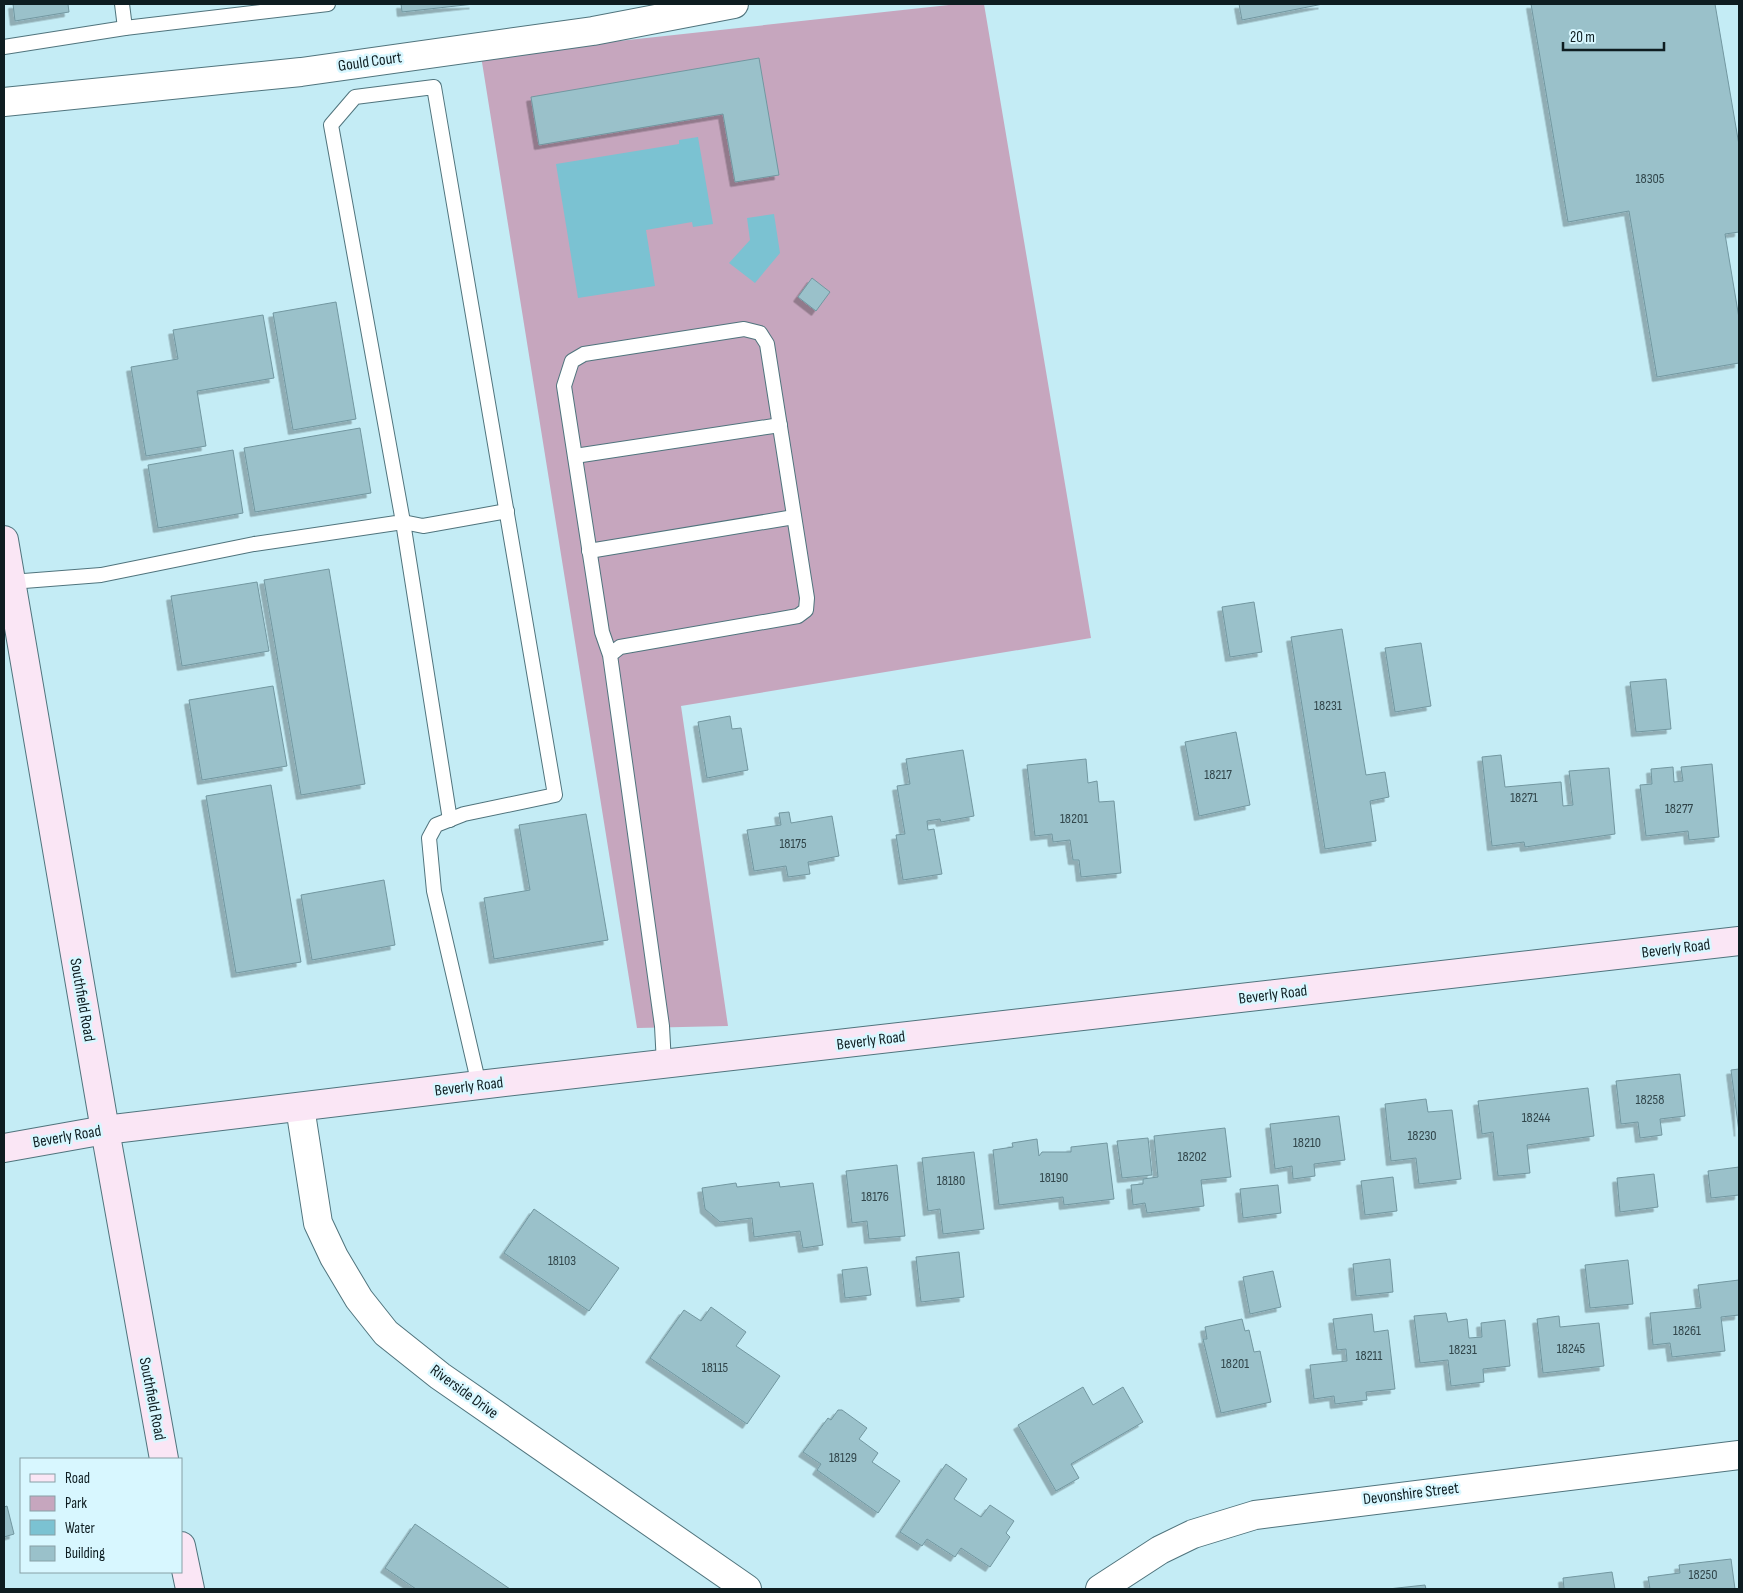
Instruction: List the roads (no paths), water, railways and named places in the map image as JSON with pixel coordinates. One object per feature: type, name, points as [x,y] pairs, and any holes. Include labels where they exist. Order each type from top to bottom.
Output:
[{"type":"street","name":"Gould Court","points":[[4,102],[301,72],[593,31],[734,4]]},
{"type":"street","name":"Southfield Road","points":[[4,540],[105,1130],[164,1458]]},
{"type":"street","name":"Beverly Road","points":[[4,1148],[105,1130],[479,1085],[1739,941]]},
{"type":"street","name":"Riverside Drive","points":[[300,1107],[318,1223],[334,1257],[358,1299],[386,1332],[440,1376],[747,1589]]},
{"type":"street","name":"Devonshire Street","points":[[1100,1589],[1160,1550],[1193,1534],[1255,1515],[1739,1455]]},
{"type":"street","points":[[182,1551],[190,1589]]},
{"type":"lane","points":[[122,4],[125,28]]},
{"type":"lane","points":[[4,47],[125,28],[328,4]]},
{"type":"lane","points":[[450,820],[403,522],[331,125],[354,97],[434,87],[555,795],[464,814],[450,820],[436,825],[429,838],[434,891],[479,1085]]},
{"type":"lane","points":[[610,655],[620,647],[798,616],[806,610],[807,598],[767,344],[760,334],[744,329],[584,354],[572,361],[564,386],[602,632],[610,655],[662,1026],[664,1064]]},
{"type":"lane","points":[[575,456],[780,425]]},
{"type":"lane","points":[[11,582],[101,575],[254,544],[403,522],[423,526],[506,511]]},
{"type":"lane","points":[[589,551],[794,517]]},
{"type":"water","points":[[698,137],[713,224],[693,227],[692,222],[646,230],[655,286],[578,298],[556,164],[679,144],[679,140]]},
{"type":"water","points":[[774,214],[780,253],[755,283],[729,263],[750,240],[747,218]]}]
